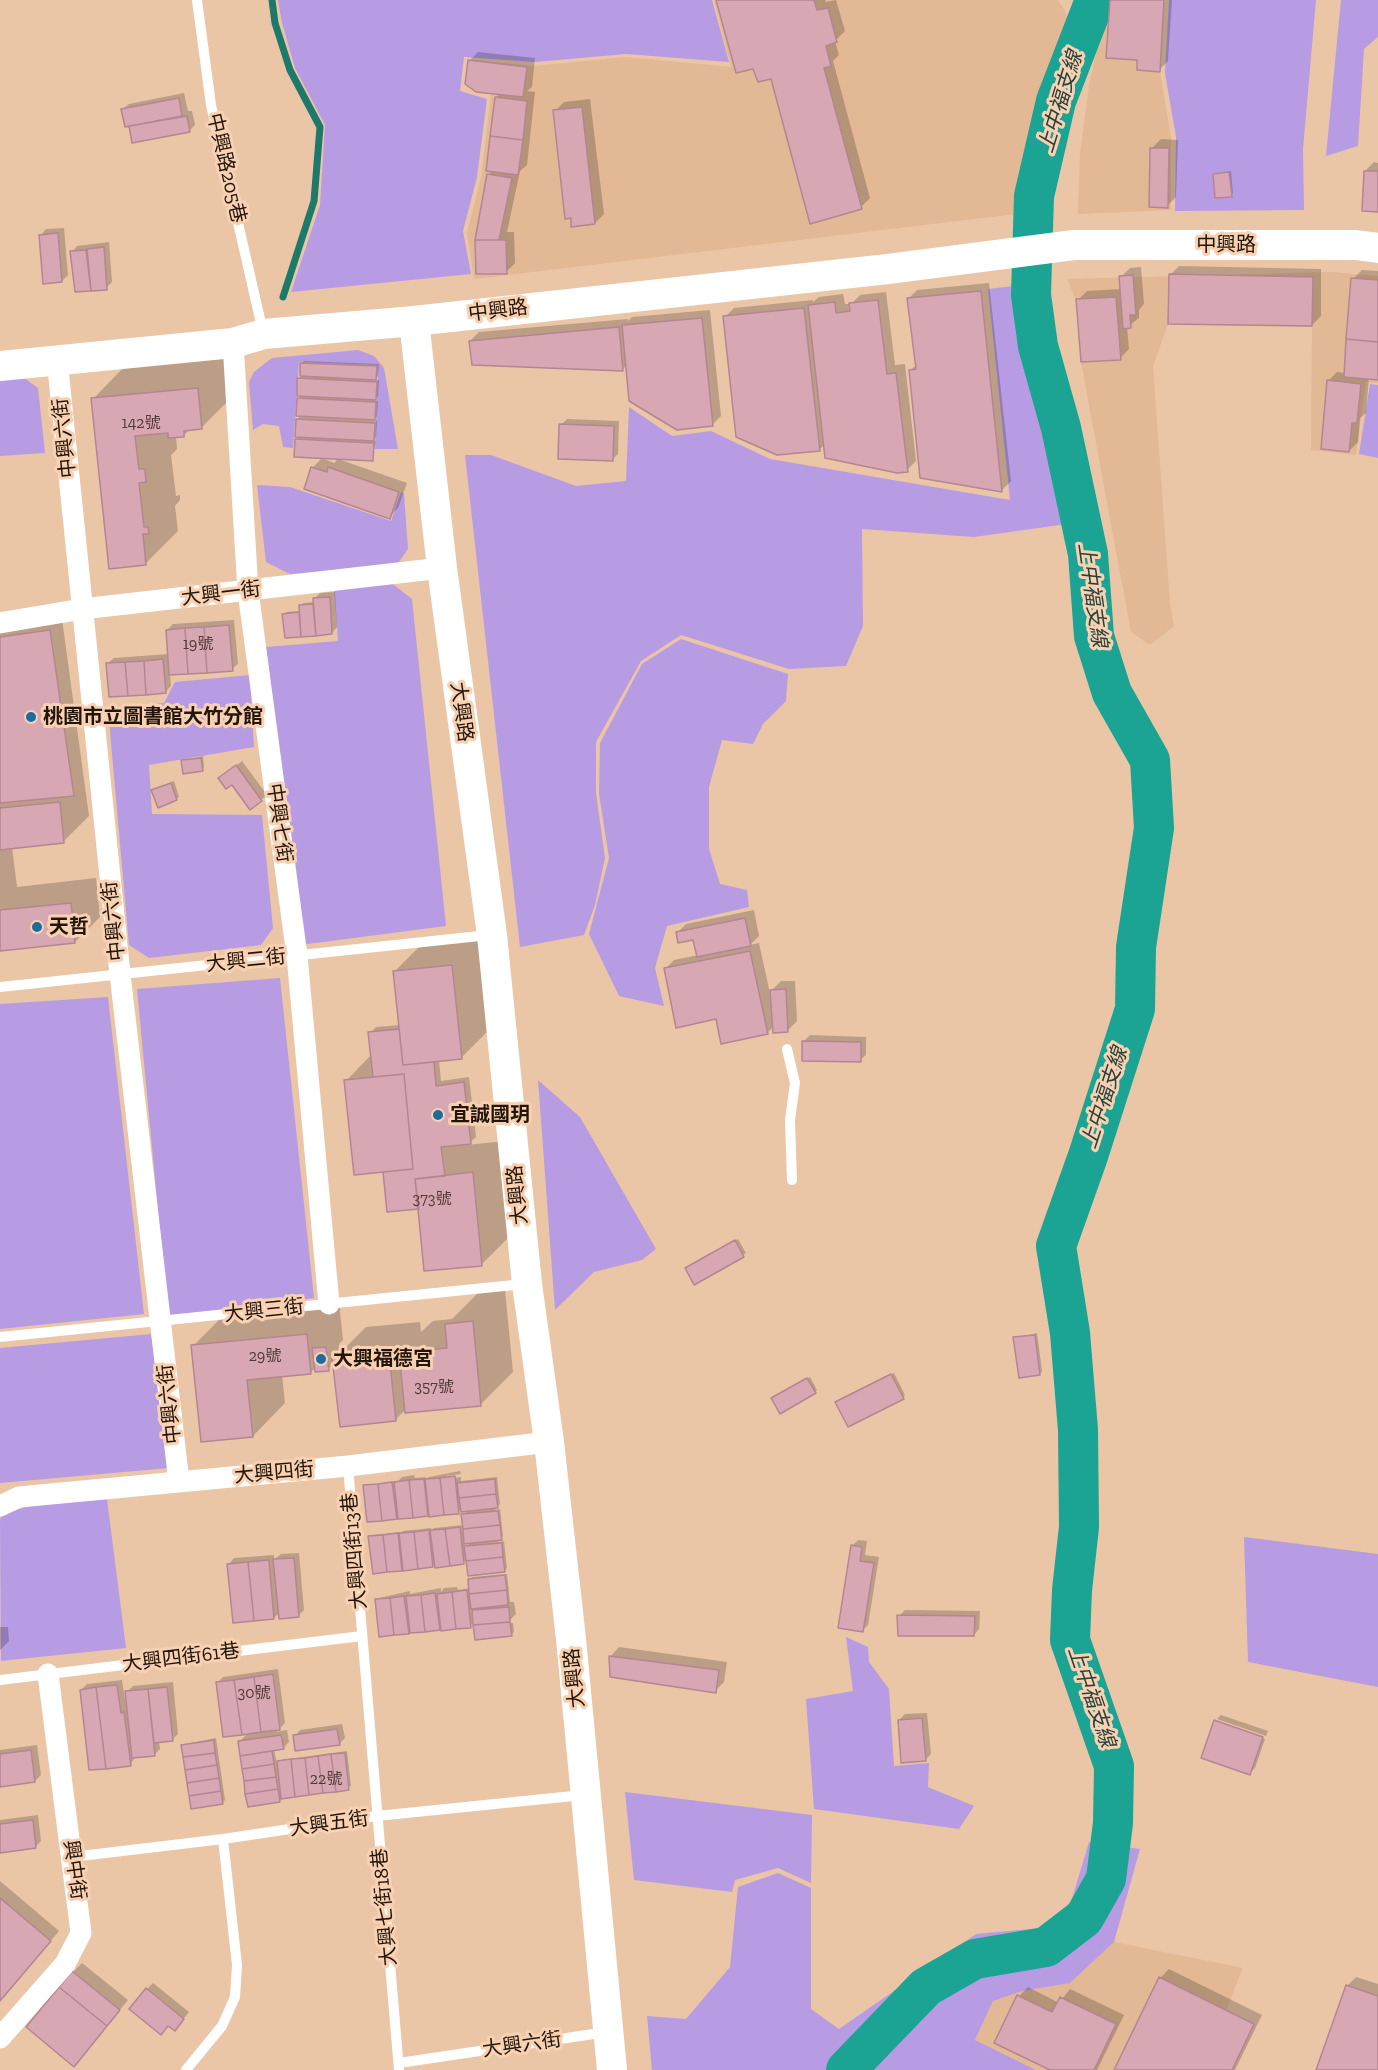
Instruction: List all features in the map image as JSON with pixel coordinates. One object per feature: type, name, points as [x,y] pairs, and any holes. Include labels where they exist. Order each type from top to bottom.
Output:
[{"type":"street","name":"中興路","points":[[0,366],[233,342],[264,334],[414,321],[877,271],[1074,245],[1356,245],[1378,248]]},
{"type":"street","name":"大興路","points":[[414,321],[442,568],[492,934],[527,1284],[549,1442],[610,2032],[612,2070]]},
{"type":"street","name":"中興七街","points":[[233,342],[248,591],[297,956],[329,1304]]},
{"type":"street","name":"中興六街","points":[[57,359],[120,974],[179,1482]]},
{"type":"street","name":"大興一街","points":[[0,623],[82,609],[442,568]]},
{"type":"street","name":"大興四街","points":[[0,1506],[19,1497],[348,1466],[549,1442]]},
{"type":"street","name":"興中街","points":[[0,2038],[65,1964],[81,1933],[48,1674]]},
{"type":"lane","name":"中興路205巷","points":[[197,0],[211,105],[264,334]]},
{"type":"lane","name":"大興二街","points":[[0,987],[492,934]]},
{"type":"lane","points":[[787,1049],[795,1083],[790,1120],[792,1180]]},
{"type":"lane","name":"大興三街","points":[[0,1337],[527,1284]]},
{"type":"lane","name":"大興四街13巷","points":[[348,1466],[362,1636]]},
{"type":"lane","name":"大興四街61巷","points":[[0,1680],[362,1636]]},
{"type":"lane","name":"大興七街18巷","points":[[362,1636],[399,2067]]},
{"type":"lane","name":"大興五街","points":[[72,1857],[224,1839],[378,1816],[586,1795]]},
{"type":"lane","points":[[186,2070],[222,2026],[235,1997],[237,1965],[224,1839]]},
{"type":"lane","name":"大興六街","points":[[399,2067],[610,2032]]},
{"type":"shaded area","points":[[278,0],[712,0],[729,62],[626,54],[535,62],[464,57],[460,91],[487,99],[477,177],[463,231],[471,274],[291,292],[320,205],[325,125],[295,68]]},
{"type":"shaded area","points":[[714,0],[1058,0],[1069,18],[1043,89],[1030,161],[1024,213],[474,279],[467,233],[481,178],[491,94],[476,92],[465,84],[468,60],[534,66],[626,57],[731,67]]},
{"type":"shaded area","points":[[1108,0],[1164,0],[1160,72],[1171,138],[1171,210],[1078,214],[1080,154],[1089,86]]},
{"type":"shaded area","points":[[1169,0],[1316,0],[1303,149],[1304,210],[1175,211],[1176,137],[1165,73]]},
{"type":"shaded area","points":[[1341,0],[1378,0],[1378,37],[1364,49],[1358,146],[1326,156]]},
{"type":"shaded area","points":[[1332,272],[1378,276],[1378,383],[1366,382],[1356,455],[1311,450],[1312,327],[1168,324],[1153,366],[1170,604],[1174,626],[1150,645],[1131,632],[1081,362],[1076,300],[1067,279]]},
{"type":"shaded area","points":[[1014,286],[1013,303],[1064,473],[1074,523],[974,537],[862,529],[863,626],[846,666],[789,669],[681,635],[641,661],[596,742],[596,793],[605,858],[595,905],[584,935],[520,947],[465,455],[491,455],[576,486],[626,481],[629,407],[672,436],[711,431],[770,459],[1010,500],[988,289]]},
{"type":"shaded area","points":[[358,350],[374,356],[384,368],[398,449],[375,449],[378,365],[299,362],[293,448],[283,447],[279,426],[263,424],[253,430],[249,382],[254,372],[272,358]]},
{"type":"shaded area","points":[[16,372],[38,388],[45,453],[0,456],[0,374]]},
{"type":"shaded area","points":[[1370,384],[1378,385],[1378,458],[1359,454]]},
{"type":"shaded area","points":[[257,485],[290,487],[391,521],[401,492],[404,494],[408,549],[396,566],[290,574],[266,562]]},
{"type":"shaded area","points":[[390,582],[412,599],[446,926],[300,945],[266,647],[338,641],[334,588]]},
{"type":"shaded area","points":[[681,639],[788,674],[786,701],[763,724],[753,744],[722,740],[709,787],[709,849],[720,884],[747,890],[749,907],[667,926],[655,968],[664,1006],[619,996],[589,934],[609,858],[599,794],[600,743],[642,664]]},
{"type":"shaded area","points":[[250,675],[254,747],[149,765],[152,814],[262,815],[273,928],[261,945],[149,958],[129,945],[108,709],[164,703],[175,682]]},
{"type":"shaded area","points":[[280,978],[314,1298],[168,1316],[137,989]]},
{"type":"shaded area","points":[[108,997],[144,1314],[0,1329],[0,1004]]},
{"type":"shaded area","points":[[538,1080],[580,1117],[656,1249],[642,1260],[594,1272],[555,1310]]},
{"type":"shaded area","points":[[151,1334],[169,1468],[0,1483],[0,1348]]},
{"type":"shaded area","points":[[107,1499],[126,1648],[1,1661],[0,1519],[5,1513],[31,1506]]},
{"type":"shaded area","points":[[1244,1537],[1378,1554],[1378,1687],[1248,1662]]},
{"type":"shaded area","points":[[846,1637],[868,1647],[869,1662],[889,1689],[894,1766],[929,1763],[928,1787],[974,1806],[959,1829],[814,1809],[806,1699],[853,1691]]},
{"type":"shaded area","points":[[625,1792],[812,1815],[811,1883],[778,1868],[735,1880],[732,1892],[634,1880]]},
{"type":"shaded area","points":[[1089,1842],[1140,1849],[1114,1942],[1070,1983],[1022,1991],[993,2001],[975,2040],[1036,2070],[652,2070],[647,2016],[686,2019],[730,1967],[738,1887],[778,1873],[811,1888],[811,2009],[839,2029],[976,1934],[1041,1928],[1071,1902]]},
{"type":"shaded area","points":[[1114,1942],[1243,1968],[1202,2070],[1036,2070],[975,2040],[993,2001],[1022,1991],[1070,1983]]},
{"type":"building","points":[[716,0],[814,0],[817,10],[828,8],[837,42],[826,46],[831,66],[824,68],[862,209],[810,224],[771,79],[758,82],[753,69],[736,73]]},
{"type":"building","points":[[1110,0],[1164,0],[1160,72],[1137,70],[1137,60],[1106,58]]},
{"type":"building","points":[[468,60],[527,67],[523,97],[476,92],[465,84]]},
{"type":"building","points":[[495,97],[527,101],[523,140],[490,136]]},
{"type":"building","points":[[179,98],[182,116],[125,127],[121,109]]},
{"type":"building","points":[[582,107],[595,224],[571,227],[571,218],[565,219],[553,110]]},
{"type":"building","points":[[187,116],[190,132],[132,143],[129,126]]},
{"type":"building","points":[[490,136],[523,140],[518,175],[486,171]]},
{"type":"building","points":[[1150,148],[1169,148],[1168,208],[1149,207]]},
{"type":"building","points":[[1364,171],[1378,171],[1378,212],[1362,211]]},
{"type":"building","points":[[1229,172],[1232,197],[1215,198],[1213,174]]},
{"type":"building","points":[[487,174],[512,178],[499,240],[475,240]]},
{"type":"building","points":[[58,233],[62,282],[43,284],[39,235]]},
{"type":"building","points":[[475,240],[506,240],[507,274],[476,274]]},
{"type":"building","points":[[104,247],[107,290],[91,291],[87,249]]},
{"type":"building","points":[[86,250],[91,291],[75,292],[70,251]]},
{"type":"building","points":[[1169,274],[1313,277],[1312,326],[1168,324]]},
{"type":"building","points":[[1133,275],[1136,315],[1130,315],[1131,328],[1123,329],[1119,276]]},
{"type":"building","points":[[1351,278],[1378,280],[1378,342],[1346,339]]},
{"type":"building","points":[[981,291],[1002,492],[920,478],[909,370],[916,369],[907,298]]},
{"type":"building","points":[[1116,297],[1121,360],[1081,362],[1076,299]]},
{"type":"building","points":[[878,300],[887,374],[896,373],[908,472],[897,473],[825,458],[808,305],[835,302],[836,313],[850,311],[849,303]]},
{"type":"building","points":[[804,308],[820,451],[777,455],[736,437],[723,316]]},
{"type":"building","points":[[702,318],[713,426],[677,430],[629,401],[622,325]]},
{"type":"building","points":[[619,327],[623,371],[472,365],[469,341]]},
{"type":"building","points":[[1346,339],[1378,342],[1378,380],[1344,377]]},
{"type":"building","points":[[300,363],[377,366],[376,380],[300,376]]},
{"type":"building","points":[[297,378],[377,382],[376,400],[297,396]]},
{"type":"building","points":[[1327,380],[1361,384],[1357,423],[1352,423],[1349,452],[1321,449]]},
{"type":"building","points":[[198,388],[202,429],[184,431],[184,437],[168,438],[168,433],[135,436],[139,469],[145,469],[146,482],[139,483],[144,527],[148,527],[149,534],[143,534],[146,565],[109,569],[91,398]]},
{"type":"building","points":[[297,398],[376,402],[375,420],[296,416]]},
{"type":"building","points":[[296,419],[375,423],[374,441],[295,437]]},
{"type":"building","points":[[559,424],[614,426],[613,461],[558,459]]},
{"type":"building","points":[[295,439],[374,443],[373,461],[294,457]]},
{"type":"building","points":[[311,467],[327,472],[328,467],[399,492],[390,519],[304,489]]},
{"type":"building","points":[[330,597],[332,634],[316,636],[313,598]]},
{"type":"building","points":[[313,604],[316,636],[301,637],[299,605]]},
{"type":"building","points":[[299,612],[301,637],[285,638],[282,614]]},
{"type":"building","points":[[229,625],[233,671],[207,673],[204,627]]},
{"type":"building","points":[[204,627],[207,673],[188,674],[185,628]]},
{"type":"building","points":[[185,628],[188,674],[169,675],[166,630]]},
{"type":"building","name":"桃園市立圖書館大竹分館","points":[[50,630],[74,796],[0,803],[0,637]]},
{"type":"building","points":[[163,659],[166,693],[146,695],[144,661]]},
{"type":"building","points":[[144,661],[146,695],[128,696],[125,662]]},
{"type":"building","points":[[125,662],[128,696],[109,697],[106,663]]},
{"type":"building","points":[[201,758],[203,771],[183,774],[181,760]]},
{"type":"building","points":[[236,765],[262,801],[250,810],[232,785],[226,789],[218,778]]},
{"type":"building","points":[[171,783],[177,800],[158,808],[151,790]]},
{"type":"building","points":[[60,802],[64,843],[0,850],[0,808]]},
{"type":"building","name":"天哲","points":[[71,903],[75,943],[0,951],[0,910]]},
{"type":"building","points":[[745,918],[751,946],[697,957],[693,940],[678,943],[676,932]]},
{"type":"building","points":[[750,951],[768,1034],[721,1044],[716,1019],[676,1028],[664,968]]},
{"type":"building","name":"宜誠國玥","points":[[452,965],[462,1059],[403,1065],[393,971]]},
{"type":"building","points":[[786,989],[788,1032],[773,1033],[770,990]]},
{"type":"building","name":"宜誠國玥","points":[[399,1029],[403,1065],[434,1062],[436,1086],[464,1082],[471,1144],[441,1147],[445,1176],[415,1179],[419,1209],[387,1212],[383,1172],[413,1169],[404,1074],[373,1077],[368,1032]]},
{"type":"building","points":[[802,1041],[861,1042],[861,1062],[802,1061]]},
{"type":"building","points":[[404,1074],[413,1169],[354,1175],[344,1080]]},
{"type":"building","points":[[473,1172],[482,1266],[424,1271],[415,1179]]},
{"type":"building","points":[[735,1240],[744,1257],[694,1285],[685,1268]]},
{"type":"building","points":[[473,1321],[481,1406],[405,1413],[399,1353],[447,1348],[445,1324]]},
{"type":"building","points":[[307,1334],[311,1374],[247,1380],[253,1437],[201,1442],[191,1345]]},
{"type":"building","points":[[1035,1335],[1040,1375],[1019,1378],[1013,1337]]},
{"type":"building","name":"大興福德宮","points":[[326,1347],[329,1371],[315,1372],[312,1348]]},
{"type":"building","points":[[389,1353],[396,1421],[340,1427],[332,1358]]},
{"type":"building","points":[[891,1374],[904,1399],[848,1427],[835,1402]]},
{"type":"building","points":[[807,1378],[816,1393],[780,1414],[771,1398]]},
{"type":"building","points":[[455,1476],[459,1514],[444,1515],[440,1478]]},
{"type":"building","points":[[440,1478],[444,1515],[429,1517],[425,1479]]},
{"type":"building","points":[[424,1479],[428,1516],[413,1518],[409,1480]]},
{"type":"building","points":[[495,1479],[496,1494],[459,1498],[457,1483]]},
{"type":"building","points":[[409,1480],[413,1518],[398,1519],[394,1482]]},
{"type":"building","points":[[392,1482],[397,1519],[382,1521],[378,1484]]},
{"type":"building","points":[[378,1484],[382,1521],[367,1522],[363,1485]]},
{"type":"building","points":[[496,1494],[498,1508],[461,1512],[459,1498]]},
{"type":"building","points":[[498,1511],[500,1525],[463,1529],[461,1514]]},
{"type":"building","points":[[500,1525],[502,1540],[464,1544],[463,1529]]},
{"type":"building","points":[[460,1527],[464,1564],[450,1566],[445,1529]]},
{"type":"building","points":[[445,1529],[450,1566],[435,1568],[430,1530]]},
{"type":"building","points":[[429,1530],[433,1567],[418,1569],[414,1532]]},
{"type":"building","points":[[414,1532],[418,1569],[403,1571],[399,1533]]},
{"type":"building","points":[[398,1533],[402,1571],[387,1572],[383,1535]]},
{"type":"building","points":[[383,1535],[387,1572],[373,1574],[368,1536]]},
{"type":"building","points":[[502,1543],[503,1557],[466,1561],[464,1546]]},
{"type":"building","points":[[851,1545],[862,1547],[860,1561],[874,1563],[863,1632],[838,1628]]},
{"type":"building","points":[[503,1557],[505,1572],[468,1576],[466,1561]]},
{"type":"building","points":[[294,1558],[299,1617],[279,1619],[273,1559]]},
{"type":"building","points":[[269,1560],[274,1619],[254,1621],[248,1562]]},
{"type":"building","points":[[248,1562],[254,1621],[233,1623],[227,1564]]},
{"type":"building","points":[[505,1575],[507,1590],[469,1594],[468,1579]]},
{"type":"building","points":[[467,1590],[471,1628],[456,1629],[452,1592]]},
{"type":"building","points":[[507,1590],[508,1605],[471,1609],[469,1594]]},
{"type":"building","points":[[452,1592],[456,1629],[441,1631],[437,1594]]},
{"type":"building","points":[[435,1593],[440,1630],[425,1632],[421,1595]]},
{"type":"building","points":[[421,1595],[425,1632],[410,1633],[406,1596]]},
{"type":"building","points":[[404,1596],[409,1634],[394,1635],[390,1598]]},
{"type":"building","points":[[390,1598],[394,1635],[379,1637],[375,1599]]},
{"type":"building","points":[[509,1607],[510,1622],[473,1625],[472,1610]]},
{"type":"building","points":[[897,1615],[975,1616],[974,1636],[898,1636]]},
{"type":"building","points":[[510,1622],[512,1636],[475,1640],[473,1625]]},
{"type":"building","points":[[609,1656],[719,1670],[716,1693],[610,1677]]},
{"type":"building","points":[[273,1674],[280,1730],[261,1732],[254,1677]]},
{"type":"building","points":[[254,1677],[261,1732],[242,1735],[234,1680]]},
{"type":"building","points":[[234,1680],[242,1735],[223,1737],[216,1682]]},
{"type":"building","points":[[117,1685],[121,1713],[124,1712],[131,1766],[106,1769],[96,1687]]},
{"type":"building","points":[[96,1687],[106,1769],[89,1770],[80,1690]]},
{"type":"building","points":[[167,1687],[173,1741],[154,1743],[148,1689]]},
{"type":"building","points":[[148,1689],[155,1756],[132,1758],[125,1691]]},
{"type":"building","points":[[922,1718],[926,1761],[901,1763],[898,1720]]},
{"type":"building","points":[[1214,1720],[1263,1737],[1250,1775],[1201,1758]]},
{"type":"building","points":[[337,1729],[340,1745],[295,1751],[293,1735]]},
{"type":"building","points":[[281,1735],[284,1749],[240,1756],[238,1741]]},
{"type":"building","points":[[214,1740],[215,1753],[183,1757],[181,1745]]},
{"type":"building","points":[[31,1750],[35,1782],[0,1787],[0,1754]]},
{"type":"building","points":[[272,1751],[274,1764],[242,1769],[240,1756]]},
{"type":"building","points":[[215,1753],[217,1765],[185,1770],[183,1757]]},
{"type":"building","points":[[345,1753],[349,1790],[336,1792],[331,1754]]},
{"type":"building","points":[[331,1754],[336,1792],[323,1793],[318,1756]]},
{"type":"building","points":[[318,1756],[323,1793],[309,1795],[305,1758]]},
{"type":"building","points":[[305,1758],[309,1795],[295,1797],[291,1759]]},
{"type":"building","points":[[291,1759],[295,1797],[281,1799],[277,1761]]},
{"type":"building","points":[[274,1764],[276,1777],[244,1781],[242,1769]]},
{"type":"building","points":[[217,1765],[219,1778],[187,1783],[185,1770]]},
{"type":"building","points":[[276,1777],[278,1789],[245,1794],[244,1781]]},
{"type":"building","points":[[219,1778],[221,1791],[189,1796],[187,1783]]},
{"type":"building","points":[[278,1789],[280,1802],[248,1807],[245,1794]]},
{"type":"building","points":[[221,1791],[223,1804],[191,1809],[189,1796]]},
{"type":"building","points":[[33,1820],[36,1848],[0,1853],[0,1824]]},
{"type":"building","points":[[0,1898],[51,1941],[0,2001]]},
{"type":"building","points":[[72,1971],[120,2010],[107,2026],[59,1987]]},
{"type":"building","points":[[1159,1977],[1254,2024],[1232,2070],[1114,2070]]},
{"type":"building","points":[[1346,1985],[1378,1996],[1378,2070],[1316,2070]]},
{"type":"building","points":[[59,1987],[107,2026],[74,2067],[26,2027]]},
{"type":"building","points":[[146,1988],[184,2019],[175,2031],[168,2026],[161,2035],[129,2009]]},
{"type":"building","points":[[1017,1995],[1052,2012],[1060,1997],[1116,2024],[1094,2070],[1050,2070],[994,2043]]},
{"type":"waterway","points":[[272,0],[275,23],[290,70],[320,127],[314,201],[283,297]]},
{"type":"waterway","name":"上中福支線","points":[[846,2070],[926,1987],[975,1959],[1046,1947],[1084,1918],[1106,1879],[1113,1823],[1114,1766],[1070,1640],[1072,1590],[1079,1527],[1078,1430],[1070,1333],[1056,1246],[1088,1156],[1135,1009],[1136,947],[1154,828],[1150,760],[1112,693],[1094,636],[1088,554],[1061,428],[1038,346],[1031,295],[1034,196],[1056,101],[1095,0]]},
{"type":"place","name":"桃園市立圖書館大竹分館","points":[[31,717]]},
{"type":"place","name":"天哲","points":[[37,927]]},
{"type":"place","name":"宜誠國玥","points":[[438,1115]]},
{"type":"place","name":"大興福德宮","points":[[321,1359]]}]
